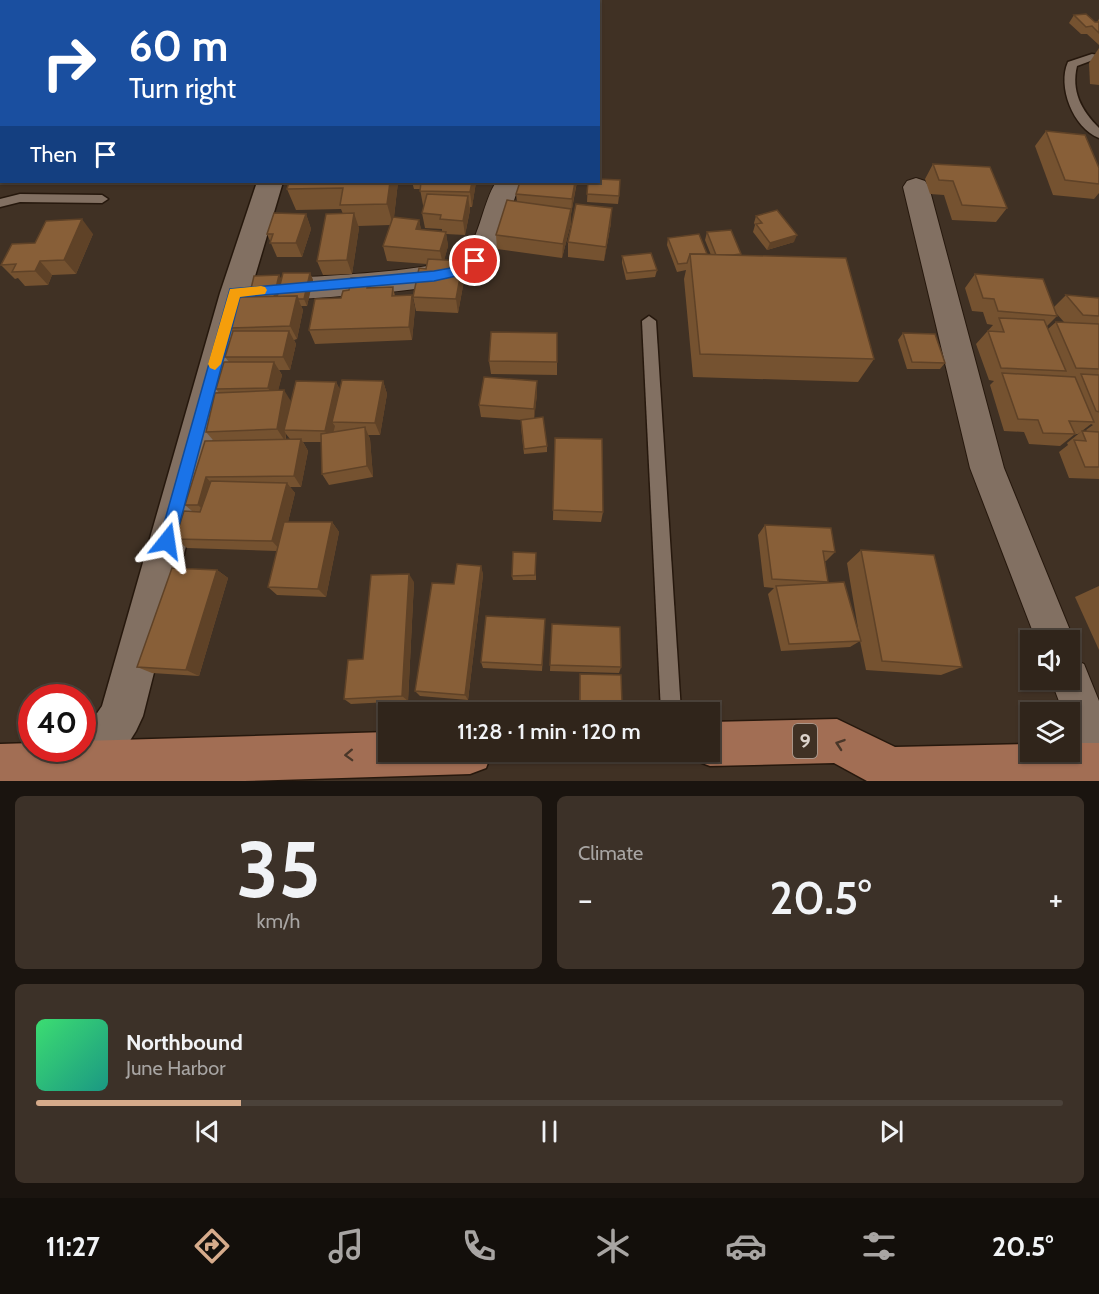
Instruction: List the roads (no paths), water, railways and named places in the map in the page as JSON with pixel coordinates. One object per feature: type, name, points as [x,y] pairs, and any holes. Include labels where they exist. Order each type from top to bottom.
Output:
[{"type":"main road","name":"9","points":[[720,744],[837,741],[904,775],[1099,765]]},
{"type":"main road","points":[[0,766],[106,772],[378,757]]},
{"type":"street","points":[[106,772],[235,293],[270,183]]},
{"type":"street","points":[[235,293],[418,278],[465,270],[475,261],[483,247],[506,186]]},
{"type":"street","points":[[916,187],[987,468],[1051,630]]},
{"type":"street","points":[[1075,690],[1099,754]]},
{"type":"lane","points":[[1099,58],[1092,57],[1072,64],[1067,80],[1071,98],[1086,123],[1099,134]]},
{"type":"lane","points":[[0,203],[20,198],[102,199]]},
{"type":"lane","points":[[649,321],[670,702]]}]
